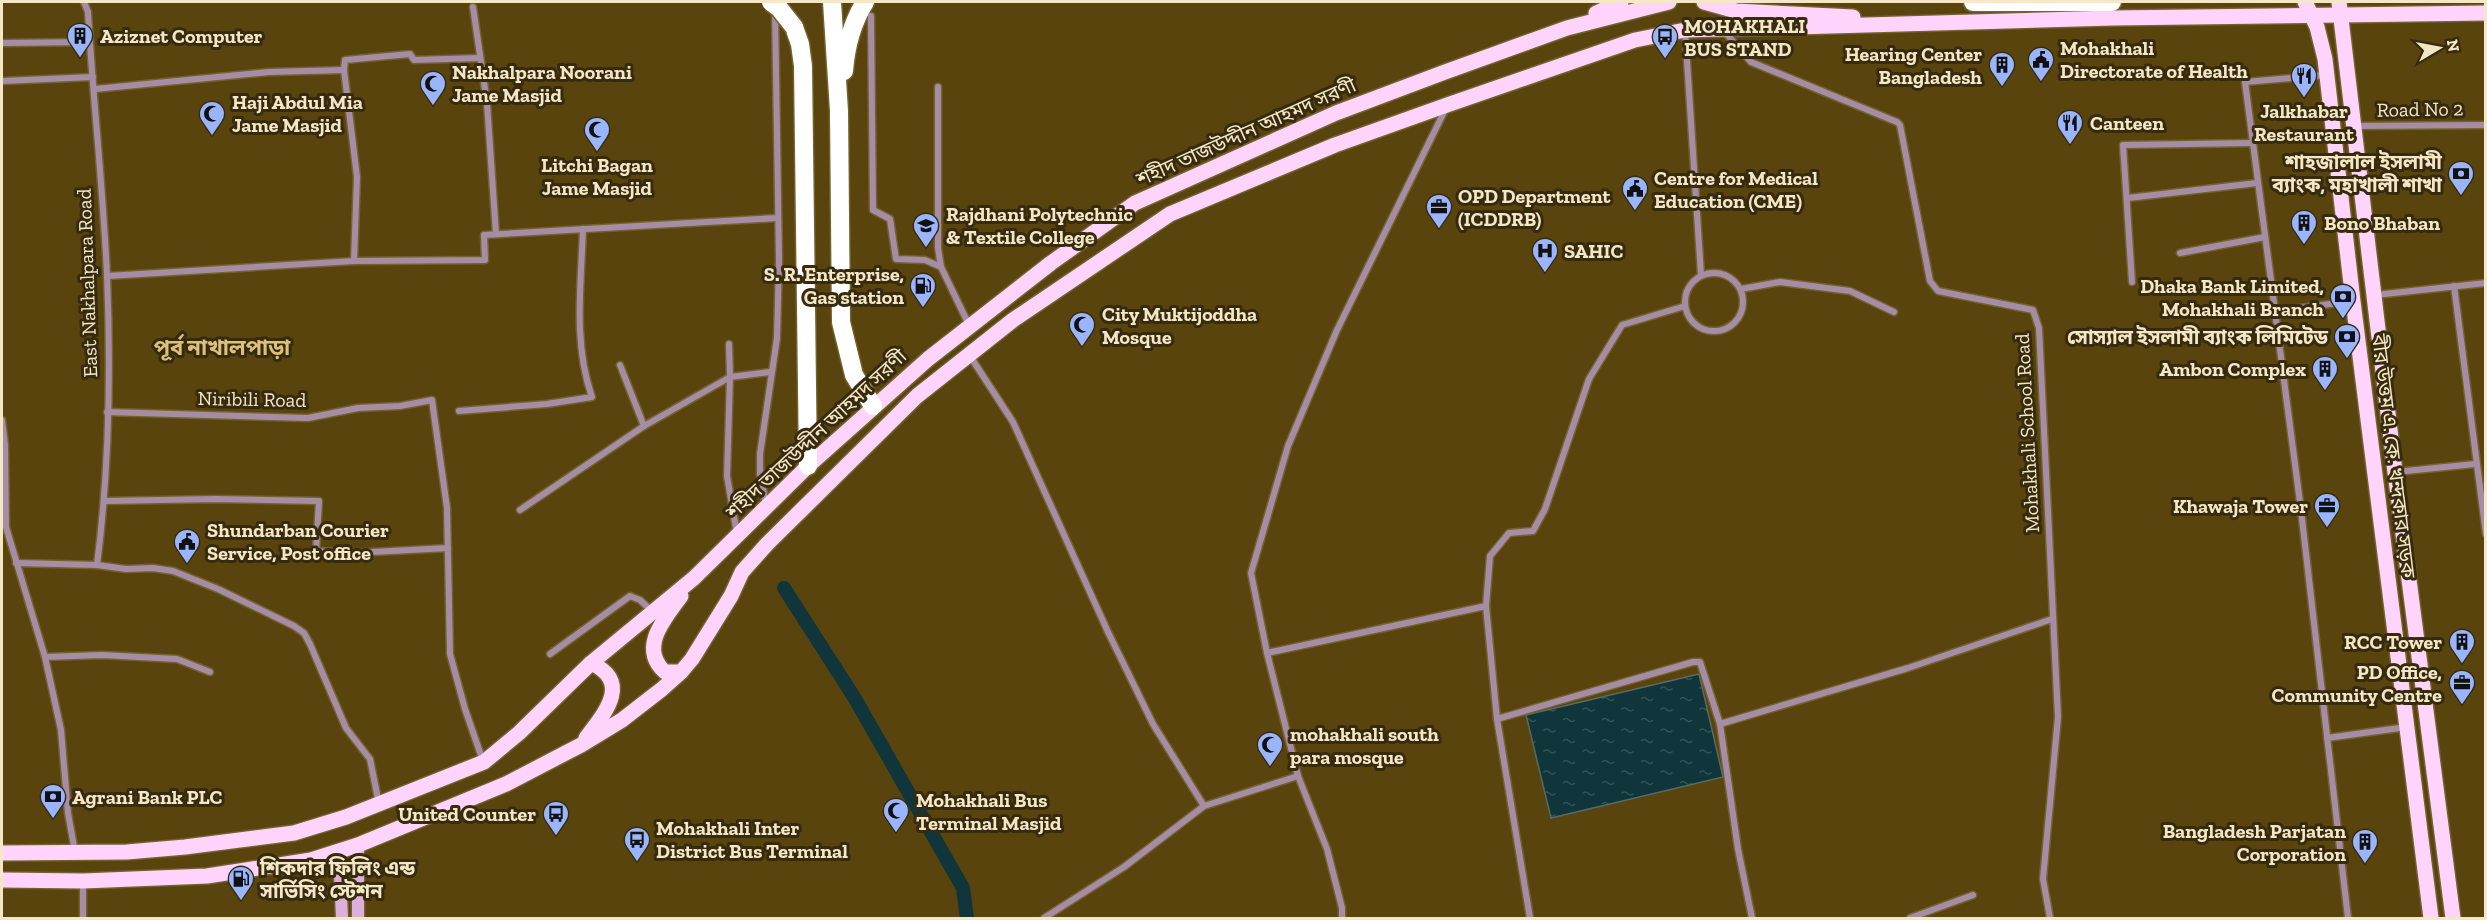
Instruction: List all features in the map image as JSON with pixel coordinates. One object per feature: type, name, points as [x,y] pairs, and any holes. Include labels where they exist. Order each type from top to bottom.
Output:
[{"type":"highway","points":[[772,2],[794,27],[800,44],[803,66],[808,466]]},
{"type":"highway","points":[[832,2],[839,111],[840,322],[854,375],[873,406]]},
{"type":"highway","points":[[1973,2],[2112,2]]},
{"type":"highway","points":[[839,111],[850,36],[868,9]]},
{"type":"main road","points":[[1567,28],[1621,2]]},
{"type":"main road","name":"শহীদ তাজউদ্দীন আহমদ সরণী","points":[[2,853],[76,854],[185,848],[294,833],[320,827],[379,805],[484,762],[519,733],[591,663],[694,578],[808,466],[928,358],[1051,263],[1135,203],[1336,113],[1567,28],[1669,2]]},
{"type":"main road","points":[[1704,2],[1736,11],[1862,18],[1915,17],[1954,23],[2113,18],[2312,16],[2340,9],[2486,13]]},
{"type":"main road","name":"বীর উত্তম এ. কে. খন্দকার সড়ক","points":[[2305,2],[2322,45],[2327,74],[2353,301],[2431,918]]},
{"type":"main road","name":"বীর উত্তম এ. কে. খন্দকার সড়ক","points":[[2340,9],[2395,472],[2453,918]]},
{"type":"main road","name":"শহীদ তাজউদ্দীন আহমদ সরণী","points":[[2,880],[83,881],[207,876],[311,860],[358,845],[506,784],[581,745],[622,720],[681,672],[726,604],[742,573],[767,544],[916,396],[968,353],[1170,214],[1324,149],[1635,40],[1686,30],[1954,23]]},
{"type":"main road","points":[[681,672],[665,672],[657,665],[652,650],[655,635],[694,578]]},
{"type":"main road","points":[[581,745],[608,709],[612,697],[611,681],[604,669],[591,663]]},
{"type":"main road","points":[[358,845],[358,918]]},
{"type":"main road","points":[[339,852],[342,918]]},
{"type":"street","name":"East Nakhalpara Road","points":[[84,2],[88,12],[95,89],[107,276],[105,501],[97,565]]},
{"type":"street","points":[[767,508],[760,474],[760,454],[770,372],[777,338],[772,2]]},
{"type":"street","points":[[473,7],[487,103],[496,234]]},
{"type":"street","points":[[868,9],[873,210],[890,219],[896,259],[925,260],[941,267]]},
{"type":"street","points":[[1686,30],[1701,275]]},
{"type":"street","name":"Mohakhali School Road","points":[[1723,30],[1751,62],[1898,122],[1929,281],[1938,291],[2033,310],[2040,328],[2058,717],[2043,879],[2050,918]]},
{"type":"street","points":[[2,43],[90,42]]},
{"type":"street","points":[[354,261],[357,177],[344,70],[345,60],[410,54],[414,60],[479,58]]},
{"type":"street","points":[[95,89],[269,72],[344,70]]},
{"type":"street","points":[[2327,74],[2245,82],[2276,311],[2348,918]]},
{"type":"street","points":[[2,81],[93,77]]},
{"type":"street","points":[[938,87],[938,248],[941,267],[970,327]]},
{"type":"street","points":[[1342,918],[1342,908],[1327,849],[1299,776],[1267,653],[1251,573],[1288,446],[1336,330],[1447,105]]},
{"type":"street","name":"Road No 2","points":[[2354,126],[2486,125]]},
{"type":"street","points":[[2132,282],[2123,145],[2252,143]]},
{"type":"street","points":[[2128,198],[2257,183]]},
{"type":"street","points":[[107,276],[354,261],[485,260],[484,235],[777,218]]},
{"type":"street","points":[[459,411],[547,404],[592,397],[585,376],[579,337],[583,229]]},
{"type":"street","points":[[2180,253],[2265,237]]},
{"type":"street","points":[[1715,272],[1729,276],[1741,289],[1744,308],[1734,325],[1715,332],[1697,326],[1684,306],[1688,288],[1701,275],[1715,272]]},
{"type":"street","points":[[1741,289],[1780,282],[1850,291],[1894,312]]},
{"type":"street","points":[[2375,295],[2486,283]]},
{"type":"street","points":[[2454,286],[2475,464],[2486,534]]},
{"type":"street","points":[[2276,311],[2353,301]]},
{"type":"street","points":[[1530,918],[1497,719],[1486,606],[1490,556],[1509,533],[1533,531],[1545,509],[1589,379],[1622,325],[1684,306]]},
{"type":"street","points":[[729,344],[727,476],[737,535]]},
{"type":"street","points":[[968,353],[1013,422],[1108,632],[1153,724],[1204,806]]},
{"type":"street","points":[[620,365],[644,426]]},
{"type":"street","points":[[520,510],[644,426],[730,377],[770,372]]},
{"type":"street","name":"Niribili Road","points":[[107,412],[308,418],[358,408],[400,406],[432,400],[447,508],[448,548]]},
{"type":"street","points":[[2,420],[5,445],[6,527],[45,657],[61,730],[68,813],[76,854]]},
{"type":"street","points":[[2395,472],[2475,464]]},
{"type":"street","points":[[105,501],[215,499],[319,501],[316,551],[353,553],[448,548],[450,654],[465,709],[484,762]]},
{"type":"street","points":[[16,563],[97,565],[173,571],[218,589],[294,626],[304,633],[346,728],[370,759],[379,805]]},
{"type":"street","points":[[550,654],[630,596],[640,600],[653,613]]},
{"type":"street","points":[[1267,653],[1486,606]]},
{"type":"street","points":[[1720,724],[1908,668],[2052,619]]},
{"type":"street","points":[[45,657],[102,655],[177,658],[210,672]]},
{"type":"street","points":[[1497,719],[1693,662],[1700,662],[1720,724],[1738,849],[1752,918]]},
{"type":"street","points":[[2327,738],[2408,727]]},
{"type":"street","points":[[1044,918],[1124,867],[1204,806],[1299,776]]},
{"type":"street","points":[[83,881],[83,918]]},
{"type":"street","points":[[1910,918],[1972,895]]},
{"type":"water","points":[[1699,674],[1723,777],[1551,818],[1526,715]]},
{"type":"waterway","points":[[784,588],[854,697],[963,888],[967,918]]},
{"type":"place","name":"Aziznet Computer","points":[[80,59]]},
{"type":"place","name":"MOHAKHALI BUS STAND","points":[[1665,60]]},
{"type":"place","name":"Mohakhali Directorate of Health","points":[[2041,83]]},
{"type":"place","name":"Hearing Center Bangladesh","points":[[2002,88]]},
{"type":"place","name":"Jalkhabar Restaurant","points":[[2304,99]]},
{"type":"place","name":"Nakhalpara Noorani Jame Masjid","points":[[433,107]]},
{"type":"place","name":"Haji Abdul Mia Jame Masjid","points":[[212,137]]},
{"type":"place","name":"Canteen","points":[[2070,146]]},
{"type":"place","name":"Litchi Bagan Jame Masjid","points":[[597,153]]},
{"type":"place","name":"শাহজালাল ইসলামী ব্যাংক, মহাখালী শাখা","points":[[2461,197]]},
{"type":"place","name":"Centre for Medical Education (CME)","points":[[1635,212]]},
{"type":"place","name":"OPD Department (ICDDRB)","points":[[1439,230]]},
{"type":"place","name":"Bono Bhaban","points":[[2304,246]]},
{"type":"place","name":"Rajdhani Polytechnic & Textile College","points":[[926,249]]},
{"type":"place","name":"SAHIC","points":[[1545,274]]},
{"type":"place","name":"S. R. Enterprise, Gas station","points":[[923,309]]},
{"type":"place","name":"Dhaka Bank Limited, Mohakhali Branch","points":[[2343,320]]},
{"type":"place","name":"City Muktijoddha Mosque","points":[[1082,348]]},
{"type":"place","name":"সোস্যাল ইসলামী ব্যাংক লিমিটেড","points":[[2347,360]]},
{"type":"place","name":"Ambon Complex","points":[[2325,392]]},
{"type":"place","name":"Khawaja Tower","points":[[2327,529]]},
{"type":"place","name":"Shundarban Courier Service, Post office","points":[[187,565]]},
{"type":"place","name":"RCC Tower","points":[[2462,665]]},
{"type":"place","name":"PD Office, Community Centre","points":[[2462,706]]},
{"type":"place","name":"mohakhali south para mosque","points":[[1270,768]]},
{"type":"place","name":"Agrani Bank PLC","points":[[53,820]]},
{"type":"place","name":"Mohakhali Bus Terminal Masjid","points":[[896,834]]},
{"type":"place","name":"United Counter","points":[[556,837]]},
{"type":"place","name":"Mohakhali Inter District Bus Terminal","points":[[637,863]]},
{"type":"place","name":"Bangladesh Parjatan Corporation","points":[[2365,865]]},
{"type":"place","name":"শিকদার ফিলিং এন্ড সার্ভিসিং স্টেশন","points":[[241,902]]},
{"type":"district","name":"পূর্ব নাখালপাড়া","points":[[222,347]]}]
